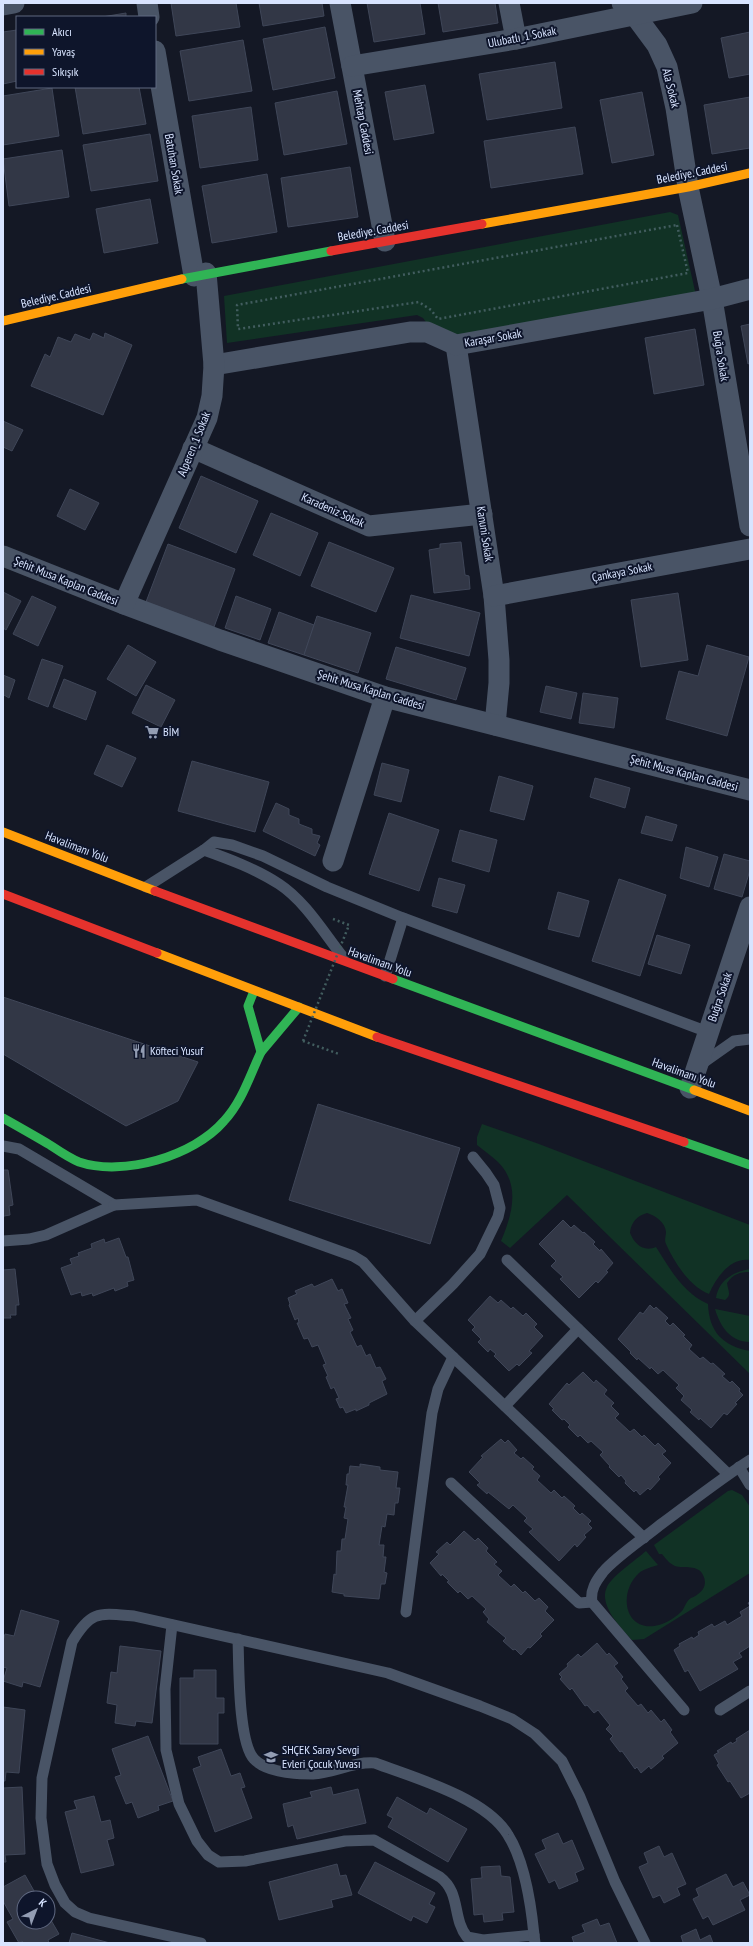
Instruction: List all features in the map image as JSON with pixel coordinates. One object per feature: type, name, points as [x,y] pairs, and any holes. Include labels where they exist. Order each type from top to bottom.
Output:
[{"type":"main road","name":"Belediye. Caddesi","points":[[3,321],[200,274],[688,187],[750,173]]},
{"type":"main road","name":"Havalimanı Yolu","points":[[3,832],[146,887],[750,1111]]},
{"type":"main road","points":[[3,894],[377,1037],[750,1165]]},
{"type":"main road","points":[[254,991],[248,1006],[261,1052]]},
{"type":"main road","points":[[3,1118],[79,1162],[101,1166],[124,1166],[174,1154],[209,1136],[224,1121],[237,1105],[261,1052],[299,1007]]},
{"type":"street","points":[[3,5],[14,3]]},
{"type":"street","points":[[147,3],[149,16]]},
{"type":"street","name":"Mehtap Caddesi","points":[[340,3],[385,240]]},
{"type":"street","points":[[509,3],[516,39]]},
{"type":"street","name":"Ulubatlı_1 Sokak","points":[[352,66],[516,39],[628,9],[692,3]]},
{"type":"street","name":"Ala Sokak","points":[[628,9],[657,45],[667,67],[676,108],[688,187]]},
{"type":"street","name":"Batuhan Sokak","points":[[156,57],[200,274]]},
{"type":"street","name":"Buğra Sokak","points":[[688,187],[712,299],[750,526]]},
{"type":"street","name":"Alperen_1 Sokak","points":[[124,604],[207,418],[212,396],[214,365],[200,274]]},
{"type":"street","name":"Karaşar Sokak","points":[[214,365],[410,332],[427,332],[456,345],[712,299],[750,289]]},
{"type":"street","name":"Kanuni Sokak","points":[[456,345],[494,596],[499,660],[499,683],[495,725]]},
{"type":"street","name":"Karadeniz Sokak","points":[[193,448],[369,526],[482,514]]},
{"type":"street","name":"Çankaya Sokak","points":[[494,596],[750,548]]},
{"type":"street","name":"Şehit Musa Kaplan Caddesi","points":[[3,556],[220,640],[385,697],[750,790]]},
{"type":"street","points":[[334,861],[385,697]]},
{"type":"street","name":"Buğra Sokak","points":[[690,1088],[750,907]]},
{"type":"lane","points":[[146,887],[214,842],[257,854],[305,875],[327,887],[403,918],[708,1032]]},
{"type":"lane","points":[[204,850],[265,876],[285,889],[301,904],[347,962]]},
{"type":"lane","points":[[385,976],[403,918]]},
{"type":"lane","points":[[696,1068],[734,1041],[750,1038]]},
{"type":"lane","points":[[3,1146],[19,1149],[114,1205]]},
{"type":"lane","points":[[415,1320],[453,1284],[480,1254],[498,1217],[500,1208],[494,1185],[473,1157]]},
{"type":"lane","points":[[3,1241],[29,1239],[46,1235],[114,1205],[197,1200],[353,1256],[363,1262],[415,1320],[453,1357],[644,1538]]},
{"type":"lane","points":[[507,1260],[728,1474]]},
{"type":"lane","points":[[505,1406],[578,1330]]},
{"type":"lane","points":[[406,1612],[432,1413],[438,1389],[453,1357]]},
{"type":"lane","points":[[684,1710],[592,1602],[590,1594],[604,1571],[644,1538],[728,1474],[750,1460]]},
{"type":"lane","points":[[739,1468],[750,1485]]},
{"type":"lane","points":[[451,1484],[579,1603],[592,1602]]},
{"type":"lane","points":[[201,1943],[89,1918],[75,1912],[65,1904],[55,1885],[47,1864],[41,1818],[42,1778],[72,1642],[86,1621],[96,1616],[108,1613],[134,1616],[388,1673],[512,1719],[535,1734],[562,1761],[580,1797],[615,1882],[645,1943]]},
{"type":"lane","points":[[172,1625],[165,1689],[166,1750],[179,1804],[197,1841],[208,1855],[219,1862],[245,1861],[345,1841],[374,1840],[440,1877],[449,1884],[460,1929],[467,1937],[483,1940],[534,1939],[531,1909],[516,1850],[508,1834],[494,1818],[478,1805],[375,1763],[364,1762],[337,1770],[313,1774],[282,1771],[264,1766],[254,1759],[247,1745],[243,1727],[238,1639]]},
{"type":"lane","points":[[720,1710],[750,1692]]},
{"type":"path","points":[[677,225],[688,273],[438,319],[431,310],[419,302],[238,329],[237,305],[677,225]]},
{"type":"path","points":[[339,1054],[303,1041],[349,925]]},
{"type":"green space","points":[[670,212],[678,215],[699,309],[440,342],[423,318],[417,315],[227,343],[224,296]]},
{"type":"green space","points":[[482,1124],[539,1144],[750,1225],[750,1260],[743,1260],[730,1265],[720,1275],[709,1294],[695,1286],[678,1266],[665,1242],[666,1232],[664,1225],[657,1218],[647,1213],[640,1216],[633,1223],[630,1233],[634,1241],[640,1246],[648,1249],[656,1247],[672,1272],[684,1287],[691,1294],[708,1304],[711,1322],[719,1336],[740,1349],[750,1351],[750,1374],[567,1195],[510,1248],[501,1241],[511,1211],[512,1190],[510,1180],[498,1162],[477,1145],[477,1137]]},
{"type":"green space","points":[[750,1269],[750,1272],[737,1274],[729,1280],[727,1283],[729,1295],[725,1300],[716,1298],[720,1286],[728,1278],[738,1272]]},
{"type":"green space","points":[[715,1309],[750,1316],[750,1342],[731,1336],[723,1327]]},
{"type":"green space","points":[[732,1490],[742,1495],[750,1507],[750,1573],[644,1639],[632,1640],[617,1623],[608,1609],[605,1594],[609,1583],[646,1551],[658,1565],[639,1573],[632,1581],[628,1591],[628,1610],[632,1618],[638,1623],[647,1626],[662,1624],[677,1615],[682,1611],[689,1599],[703,1590],[705,1579],[698,1569],[679,1567],[671,1564],[662,1554],[659,1554],[654,1545],[728,1491]]},
{"type":"building","points":[[171,3],[236,3],[240,27],[176,36]]},
{"type":"building","points":[[259,3],[322,3],[324,16],[263,26]]},
{"type":"building","points":[[367,3],[420,3],[425,34],[374,42]]},
{"type":"building","points":[[438,3],[495,3],[498,23],[443,32]]},
{"type":"building","points":[[126,13],[126,16],[108,16]]},
{"type":"building","points":[[325,27],[335,78],[273,90],[263,39]]},
{"type":"building","points":[[16,30],[16,81],[3,84],[3,32]]},
{"type":"building","points":[[750,32],[750,74],[729,78],[721,38]]},
{"type":"building","points":[[243,40],[252,91],[189,101],[180,51]]},
{"type":"building","points":[[555,62],[562,108],[487,120],[479,74]]},
{"type":"building","points":[[425,85],[434,133],[394,140],[385,92]]},
{"type":"building","points":[[52,88],[59,136],[3,145],[3,96]]},
{"type":"building","points":[[75,88],[139,88],[146,124],[83,134]]},
{"type":"building","points":[[337,91],[347,144],[284,155],[275,103]]},
{"type":"building","points":[[642,92],[654,155],[612,163],[600,100]]},
{"type":"building","points":[[750,97],[750,148],[712,154],[704,105]]},
{"type":"building","points":[[251,107],[258,160],[200,168],[192,116]]},
{"type":"building","points":[[575,127],[583,174],[491,188],[484,141]]},
{"type":"building","points":[[150,134],[158,181],[91,191],[83,145]]},
{"type":"building","points":[[62,150],[69,197],[9,206],[3,159]]},
{"type":"building","points":[[350,167],[358,217],[288,227],[281,178]]},
{"type":"building","points":[[267,174],[277,232],[212,243],[202,186]]},
{"type":"building","points":[[150,199],[158,243],[104,253],[96,209]]},
{"type":"building","points":[[750,324],[750,363],[748,364],[741,326]]},
{"type":"building","points":[[695,329],[704,385],[654,394],[645,338]]},
{"type":"building","points":[[93,333],[104,338],[105,333],[132,345],[103,415],[31,386],[45,354],[50,357],[58,337],[71,342],[75,334],[90,340]]},
{"type":"building","points":[[3,421],[23,430],[12,451],[3,447]]},
{"type":"building","points":[[201,476],[258,501],[236,553],[179,528]]},
{"type":"building","points":[[70,489],[99,503],[85,530],[57,516]]},
{"type":"building","points":[[271,513],[318,533],[300,576],[253,555]]},
{"type":"building","points":[[329,542],[394,568],[376,612],[311,586]]},
{"type":"building","points":[[461,542],[465,575],[469,576],[470,589],[434,593],[429,550],[440,548],[440,544]]},
{"type":"building","points":[[168,544],[235,569],[214,627],[146,602]]},
{"type":"building","points":[[3,592],[21,601],[6,630],[3,628]]},
{"type":"building","points":[[678,593],[688,660],[641,667],[631,600]]},
{"type":"building","points":[[411,595],[480,613],[469,656],[400,638]]},
{"type":"building","points":[[32,596],[56,607],[38,646],[13,634]]},
{"type":"building","points":[[236,596],[271,609],[260,640],[225,628]]},
{"type":"building","points":[[279,612],[314,625],[304,655],[268,643]]},
{"type":"building","points":[[317,616],[371,633],[358,673],[304,655]]},
{"type":"building","points":[[128,645],[156,662],[136,696],[107,679]]},
{"type":"building","points":[[707,645],[749,657],[727,736],[666,719],[679,671],[698,676]]},
{"type":"building","points":[[396,647],[466,668],[456,700],[386,679]]},
{"type":"building","points":[[42,659],[63,666],[48,707],[28,699]]},
{"type":"building","points":[[3,675],[15,680],[9,698],[4,695],[3,697]]},
{"type":"building","points":[[64,679],[96,692],[86,720],[53,707]]},
{"type":"building","points":[[146,685],[175,700],[161,727],[132,713]]},
{"type":"building","points":[[546,686],[577,693],[571,719],[540,712]]},
{"type":"building","points":[[583,693],[618,698],[614,728],[579,723]]},
{"type":"building","points":[[107,745],[136,758],[122,787],[94,774]]},
{"type":"building","points":[[192,761],[269,782],[255,832],[178,811]]},
{"type":"building","points":[[382,763],[409,770],[401,802],[374,795]]},
{"type":"building","points":[[499,776],[533,786],[524,820],[490,811]]},
{"type":"building","points":[[595,778],[630,788],[625,808],[590,797]]},
{"type":"building","points":[[276,803],[289,809],[289,815],[299,819],[299,824],[312,829],[312,834],[320,836],[317,843],[320,845],[315,856],[263,831]]},
{"type":"building","points":[[389,813],[439,830],[419,891],[369,874]]},
{"type":"building","points":[[646,816],[677,825],[672,841],[641,833]]},
{"type":"building","points":[[460,830],[497,840],[489,872],[452,861]]},
{"type":"building","points":[[686,847],[718,857],[709,887],[680,878]]},
{"type":"building","points":[[724,854],[750,861],[750,870],[742,897],[714,889]]},
{"type":"building","points":[[439,878],[465,885],[457,913],[432,906]]},
{"type":"building","points":[[619,879],[666,895],[640,976],[592,961]]},
{"type":"building","points":[[558,892],[589,901],[579,937],[548,929]]},
{"type":"building","points":[[657,935],[690,945],[681,974],[648,964]]},
{"type":"building","points":[[3,997],[198,1062],[178,1101],[126,1126],[3,1054]]},
{"type":"building","points":[[318,1104],[460,1148],[430,1244],[289,1200]]},
{"type":"building","points":[[3,1170],[8,1170],[13,1205],[9,1206],[10,1215],[4,1216],[3,1218]]},
{"type":"building","points":[[563,1220],[571,1228],[574,1225],[583,1233],[584,1232],[595,1242],[593,1244],[600,1251],[601,1249],[613,1263],[606,1271],[608,1272],[598,1283],[596,1281],[579,1298],[560,1279],[563,1277],[551,1266],[556,1261],[539,1244]]},
{"type":"building","points":[[119,1238],[126,1257],[128,1257],[134,1280],[127,1282],[128,1286],[115,1291],[114,1288],[93,1296],[92,1293],[82,1296],[81,1292],[71,1295],[61,1268],[72,1264],[70,1259],[79,1256],[78,1253],[92,1248],[91,1244],[104,1239],[105,1243]]},
{"type":"building","points":[[15,1269],[19,1305],[16,1305],[16,1315],[10,1315],[11,1318],[3,1318],[3,1270]]},
{"type":"building","points":[[332,1279],[338,1291],[342,1289],[348,1303],[344,1304],[351,1318],[348,1319],[353,1330],[350,1332],[357,1347],[361,1345],[366,1356],[370,1354],[376,1368],[380,1367],[386,1379],[382,1381],[387,1394],[369,1403],[369,1405],[356,1411],[356,1409],[346,1413],[343,1407],[340,1408],[336,1399],[339,1398],[334,1387],[331,1389],[326,1377],[328,1376],[323,1365],[326,1364],[318,1345],[312,1347],[308,1338],[304,1339],[297,1323],[299,1323],[298,1318],[295,1320],[288,1298],[297,1294],[295,1291],[312,1284],[314,1287]]},
{"type":"building","points":[[490,1296],[498,1303],[501,1300],[511,1309],[513,1307],[523,1316],[526,1313],[537,1324],[534,1327],[543,1336],[529,1351],[532,1353],[519,1366],[517,1364],[509,1371],[494,1356],[496,1354],[490,1349],[488,1352],[478,1342],[481,1339],[472,1330],[475,1327],[468,1320]]},
{"type":"building","points":[[650,1305],[654,1309],[656,1307],[668,1318],[665,1321],[670,1326],[673,1323],[685,1335],[683,1336],[692,1345],[689,1349],[700,1359],[703,1357],[711,1364],[713,1363],[725,1374],[722,1376],[730,1383],[732,1381],[740,1389],[739,1391],[743,1395],[735,1403],[737,1404],[727,1415],[724,1413],[711,1428],[700,1418],[699,1420],[690,1412],[692,1410],[681,1400],[684,1396],[676,1388],[679,1385],[663,1370],[658,1374],[638,1358],[637,1360],[618,1339],[640,1312],[643,1314]]},
{"type":"building","points":[[583,1372],[594,1383],[596,1380],[607,1390],[604,1394],[614,1403],[611,1406],[619,1414],[615,1418],[630,1432],[634,1429],[642,1437],[644,1435],[655,1446],[658,1443],[666,1451],[662,1454],[671,1463],[658,1477],[660,1479],[650,1490],[648,1488],[640,1495],[636,1490],[634,1492],[625,1483],[626,1481],[621,1475],[619,1477],[609,1467],[610,1466],[600,1455],[603,1452],[591,1441],[588,1443],[580,1435],[578,1437],[568,1427],[570,1425],[564,1419],[562,1420],[552,1410],[554,1409],[549,1404],[567,1383],[569,1385]]},
{"type":"building","points":[[501,1439],[505,1443],[508,1440],[517,1450],[514,1453],[521,1459],[523,1457],[534,1467],[532,1469],[540,1476],[537,1480],[551,1493],[554,1490],[562,1498],[564,1496],[575,1506],[573,1508],[580,1515],[582,1513],[591,1521],[588,1524],[592,1528],[584,1535],[586,1537],[577,1547],[575,1544],[559,1561],[529,1532],[533,1529],[524,1521],[527,1518],[513,1505],[509,1509],[488,1492],[487,1494],[477,1485],[480,1483],[469,1472],[483,1457],[481,1456]]},
{"type":"building","points":[[360,1464],[380,1467],[380,1470],[398,1472],[396,1488],[400,1488],[398,1503],[395,1503],[394,1515],[387,1514],[385,1527],[382,1526],[379,1545],[384,1545],[383,1557],[386,1557],[384,1572],[387,1573],[385,1584],[381,1584],[379,1599],[344,1596],[344,1594],[332,1592],[334,1574],[336,1575],[337,1551],[341,1551],[342,1539],[345,1539],[348,1519],[344,1518],[346,1507],[344,1507],[348,1485],[346,1485],[347,1474],[349,1474],[350,1466],[360,1467]]},
{"type":"building","points":[[464,1531],[475,1541],[478,1538],[488,1548],[486,1551],[497,1562],[494,1564],[502,1571],[498,1575],[511,1587],[514,1584],[523,1593],[525,1591],[535,1601],[539,1598],[548,1607],[545,1611],[554,1620],[540,1634],[542,1636],[530,1648],[528,1647],[521,1655],[503,1641],[506,1638],[487,1622],[489,1619],[483,1612],[486,1609],[472,1596],[468,1599],[460,1591],[458,1593],[447,1582],[449,1581],[442,1574],[441,1576],[430,1563],[439,1554],[436,1552],[447,1542],[450,1545]]},
{"type":"building","points":[[750,1606],[750,1646],[739,1653],[742,1657],[733,1662],[738,1669],[700,1691],[688,1670],[685,1672],[674,1650],[680,1646],[679,1644],[692,1637],[693,1639],[699,1635],[698,1632],[712,1624],[714,1627],[725,1621],[727,1625],[742,1616],[740,1612]]},
{"type":"building","points":[[21,1610],[59,1621],[40,1687],[23,1682],[22,1687],[3,1681],[7,1668],[3,1667],[3,1641],[5,1634],[14,1636]]},
{"type":"building","points":[[597,1643],[607,1655],[609,1653],[618,1663],[614,1666],[623,1677],[621,1679],[628,1688],[625,1691],[638,1706],[641,1704],[648,1713],[651,1710],[661,1722],[664,1719],[672,1730],[670,1732],[678,1743],[662,1756],[664,1758],[651,1769],[649,1766],[641,1773],[637,1767],[635,1769],[622,1751],[620,1752],[610,1739],[613,1736],[606,1729],[610,1725],[598,1710],[594,1713],[587,1705],[585,1706],[572,1688],[570,1690],[560,1679],[562,1677],[559,1674],[568,1666],[567,1664],[578,1654],[581,1657]]},
{"type":"building","points":[[120,1646],[161,1651],[152,1723],[136,1721],[135,1726],[115,1723],[117,1705],[107,1703],[111,1672],[117,1673]]},
{"type":"building","points":[[194,1670],[216,1670],[216,1698],[224,1698],[224,1713],[218,1713],[218,1744],[180,1744],[180,1678],[194,1678]]},
{"type":"building","points":[[3,1707],[25,1710],[19,1773],[6,1772],[5,1781],[3,1781]]},
{"type":"building","points":[[750,1730],[750,1793],[741,1798],[717,1765],[719,1764],[714,1755],[719,1752],[717,1751],[731,1742],[732,1744],[737,1741],[736,1739]]},
{"type":"building","points":[[148,1736],[173,1801],[158,1806],[159,1810],[138,1818],[132,1802],[126,1804],[115,1777],[121,1775],[112,1749]]},
{"type":"building","points":[[221,1749],[231,1776],[240,1773],[245,1787],[241,1788],[252,1818],[215,1832],[193,1769],[201,1766],[198,1757]]},
{"type":"building","points":[[22,1787],[25,1854],[5,1855],[6,1862],[3,1862],[3,1788]]},
{"type":"building","points":[[331,1787],[333,1795],[358,1789],[366,1823],[297,1839],[293,1825],[288,1827],[283,1804],[312,1797],[310,1792]]},
{"type":"building","points":[[94,1796],[101,1822],[110,1820],[114,1838],[107,1840],[114,1865],[81,1873],[65,1812],[77,1809],[74,1801]]},
{"type":"building","points":[[397,1797],[427,1814],[430,1808],[467,1829],[448,1862],[388,1827],[393,1818],[387,1815]]},
{"type":"building","points":[[558,1833],[563,1844],[572,1840],[584,1869],[575,1873],[578,1881],[559,1889],[555,1880],[549,1883],[535,1854],[546,1849],[542,1840]]},
{"type":"building","points":[[659,1846],[664,1857],[672,1853],[686,1884],[677,1888],[680,1895],[664,1903],[660,1895],[653,1898],[639,1867],[648,1863],[644,1853]]},
{"type":"building","points":[[375,1862],[435,1893],[429,1904],[435,1907],[427,1923],[413,1916],[411,1921],[358,1893]]},
{"type":"building","points":[[337,1864],[340,1876],[346,1875],[352,1895],[331,1900],[333,1907],[279,1920],[269,1882]]},
{"type":"building","points":[[500,1866],[501,1876],[510,1877],[514,1912],[502,1913],[503,1920],[484,1922],[483,1914],[474,1915],[471,1879],[482,1878],[481,1867]]},
{"type":"building","points":[[726,1874],[733,1887],[743,1882],[750,1895],[740,1900],[745,1910],[713,1925],[708,1916],[703,1919],[693,1899],[699,1896],[696,1889]]},
{"type":"building","points":[[25,1875],[33,1890],[16,1890],[16,1930],[56,1929],[59,1934],[48,1940],[49,1943],[24,1943],[22,1941],[19,1943],[7,1922],[13,1919],[3,1901],[3,1887]]},
{"type":"building","points":[[597,1919],[600,1926],[609,1923],[617,1943],[574,1943],[572,1937],[585,1932],[582,1925]]},
{"type":"building","points":[[696,1929],[700,1940],[710,1935],[713,1943],[681,1943],[683,1942],[681,1936]]},
{"type":"building","points":[[72,1933],[110,1943],[69,1943]]},
{"type":"traffic: fast","points":[[182,279],[331,251]]},
{"type":"traffic: fast","points":[[393,979],[694,1090]]},
{"type":"traffic: fast","points":[[254,991],[248,1006],[261,1052],[299,1007]]},
{"type":"traffic: fast","points":[[3,1118],[79,1162],[97,1166],[116,1167],[136,1165],[157,1160],[177,1153],[195,1144],[211,1133],[224,1121],[241,1097],[261,1052]]},
{"type":"traffic: fast","points":[[684,1142],[750,1165]]},
{"type":"traffic: slow","points":[[482,224],[688,187],[750,173]]},
{"type":"traffic: slow","points":[[3,321],[182,279]]},
{"type":"traffic: slow","points":[[3,832],[155,891]]},
{"type":"traffic: slow","points":[[157,953],[377,1037]]},
{"type":"traffic: slow","points":[[694,1090],[750,1111]]},
{"type":"traffic: jam","points":[[331,251],[482,224]]},
{"type":"traffic: jam","points":[[155,891],[393,979]]},
{"type":"traffic: jam","points":[[3,894],[157,953]]},
{"type":"traffic: jam","points":[[377,1037],[684,1142]]},
{"type":"place","name":"BİM","points":[[152,732]]},
{"type":"place","name":"Köfteci Yusuf","points":[[139,1051]]},
{"type":"place","name":"SHÇEK Saray Sevgi Evleri Çocuk Yuvası","points":[[271,1757]]}]
